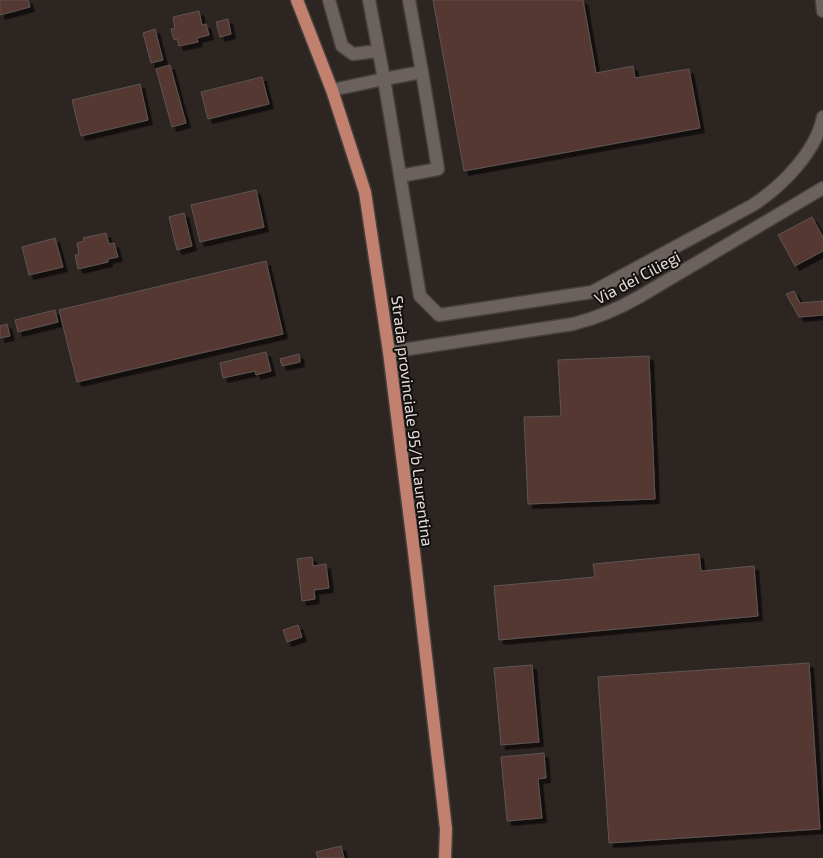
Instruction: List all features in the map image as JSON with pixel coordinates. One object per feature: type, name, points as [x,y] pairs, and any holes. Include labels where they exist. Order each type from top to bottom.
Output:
[{"type":"main road","name":"Strada provinciale 95/b Laurentina","points":[[297,0],[332,90],[365,192],[389,352],[446,829],[445,858]]},
{"type":"street","points":[[330,0],[342,46],[353,54],[378,52]]},
{"type":"street","points":[[369,0],[420,296],[439,315],[592,292],[753,205],[768,195],[809,149],[819,130],[823,116]]},
{"type":"street","points":[[400,176],[438,169],[409,0]]},
{"type":"street","points":[[822,0],[823,11]]},
{"type":"street","points":[[332,90],[422,72]]},
{"type":"street","name":"Via dei Ciliegi","points":[[389,352],[574,324],[595,318],[638,298],[823,188]]},
{"type":"building","points":[[0,0],[28,0],[30,7],[0,15]]},
{"type":"building","points":[[433,0],[583,0],[596,73],[633,66],[635,78],[689,69],[700,128],[464,171]]},
{"type":"building","points":[[199,11],[202,25],[206,24],[209,35],[197,38],[198,42],[179,46],[177,39],[174,40],[171,29],[175,28],[173,17]]},
{"type":"building","points":[[228,19],[231,34],[220,37],[216,22]]},
{"type":"building","points":[[155,29],[163,60],[151,63],[143,33]]},
{"type":"building","points":[[170,65],[186,123],[172,127],[156,69]]},
{"type":"building","points":[[262,77],[269,104],[208,119],[201,92]]},
{"type":"building","points":[[140,84],[148,120],[81,136],[72,100]]},
{"type":"building","points":[[256,190],[264,227],[200,242],[191,205]]},
{"type":"building","points":[[184,213],[192,246],[177,250],[169,217]]},
{"type":"building","points":[[812,217],[823,237],[823,251],[795,266],[778,235]]},
{"type":"building","points":[[106,233],[109,244],[114,243],[118,257],[108,259],[108,262],[78,269],[75,255],[79,254],[77,243],[84,241],[83,238]]},
{"type":"building","points":[[55,238],[63,267],[29,275],[22,247]]},
{"type":"building","points":[[266,261],[283,334],[77,382],[59,310]]},
{"type":"building","points":[[794,291],[800,303],[823,301],[823,315],[799,317],[786,294]]},
{"type":"building","points":[[55,310],[58,322],[18,332],[15,320]]},
{"type":"building","points":[[7,324],[10,336],[0,338],[0,326]]},
{"type":"building","points":[[266,352],[271,371],[256,375],[255,371],[223,378],[220,363]]},
{"type":"building","points":[[299,354],[300,362],[282,366],[280,359]]},
{"type":"building","points":[[649,356],[655,499],[528,504],[524,417],[561,416],[558,360]]},
{"type":"building","points":[[699,554],[701,571],[754,566],[758,616],[499,640],[494,586],[595,577],[593,564]]},
{"type":"building","points":[[312,557],[313,566],[326,564],[329,588],[314,590],[315,599],[302,601],[297,559]]},
{"type":"building","points":[[298,625],[302,637],[287,642],[283,630]]},
{"type":"building","points":[[809,663],[820,829],[609,843],[598,677]]},
{"type":"building","points":[[532,665],[539,742],[501,745],[494,668]]},
{"type":"building","points":[[544,753],[546,778],[538,779],[542,818],[507,821],[501,757]]},
{"type":"building","points":[[341,846],[344,858],[318,858],[316,852]]}]
